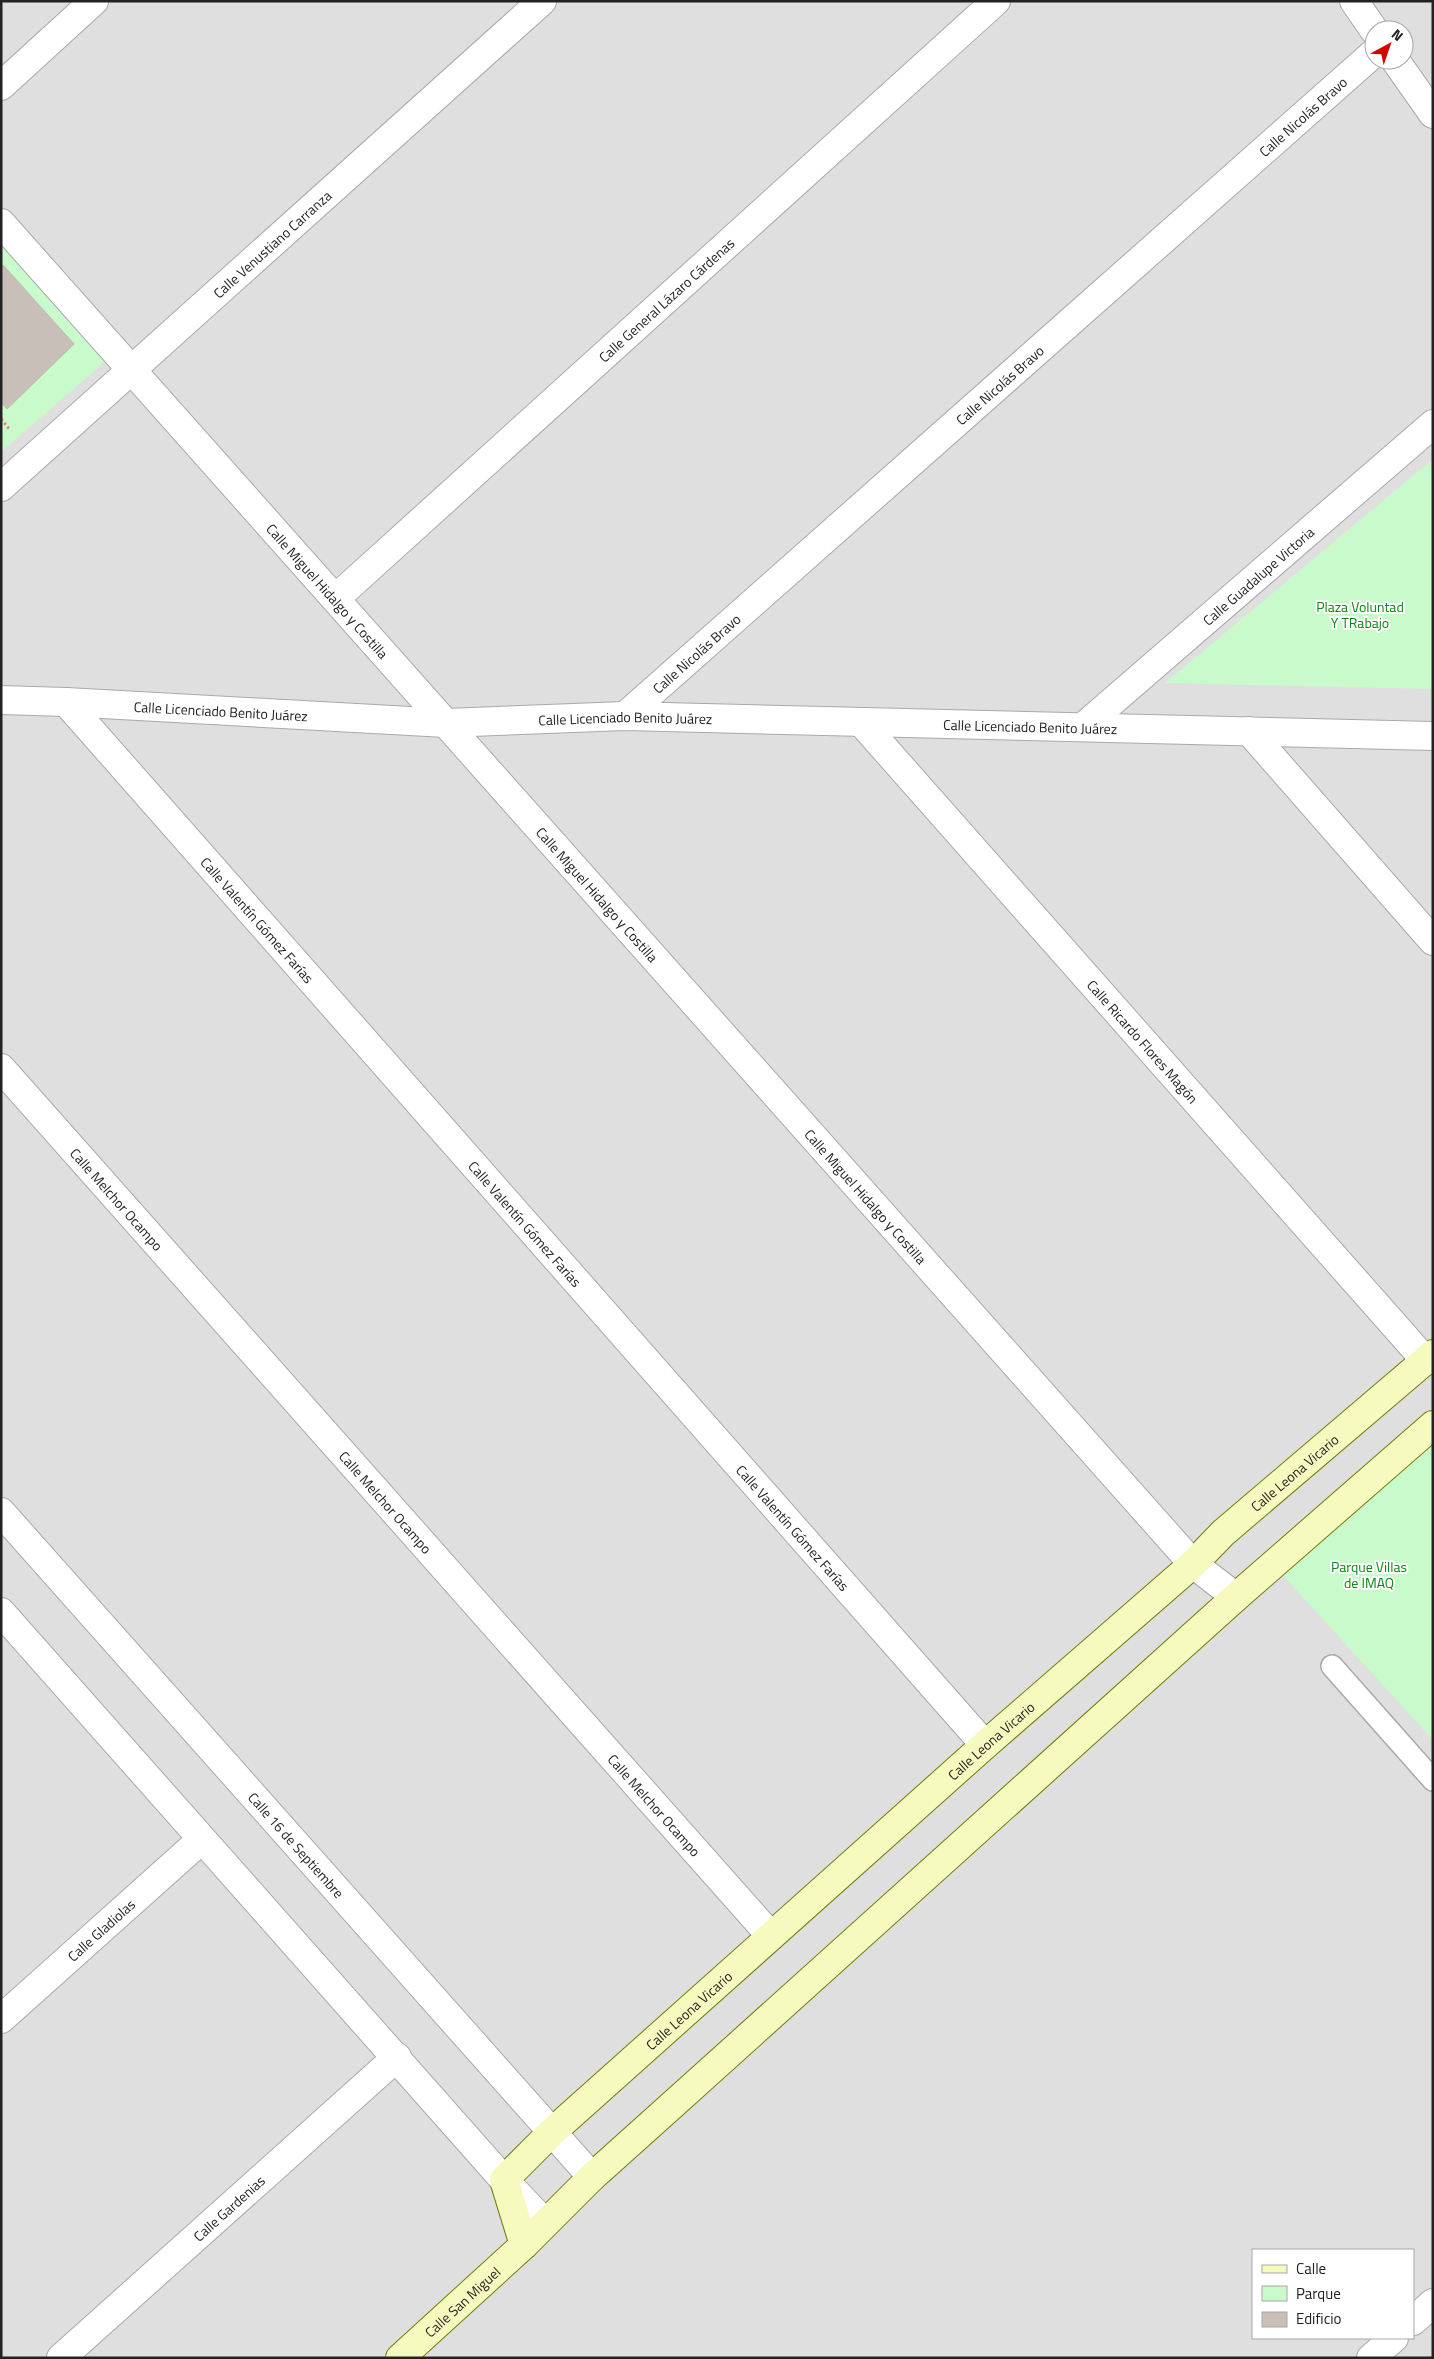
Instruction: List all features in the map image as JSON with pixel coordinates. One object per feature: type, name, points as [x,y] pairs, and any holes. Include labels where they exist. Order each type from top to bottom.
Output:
[{"type":"main road","name":"Calle Leona Vicario","points":[[504,2180],[552,2132],[985,1745],[1193,1564],[1223,1533],[1429,1357]]},
{"type":"main road","points":[[592,2177],[1236,1597],[1433,1425]]},
{"type":"main road","name":"Calle San Miguel","points":[[400,2358],[524,2245],[592,2177]]},
{"type":"main road","points":[[504,2180],[524,2245]]},
{"type":"street","points":[[1,86],[94,1]]},
{"type":"street","name":"Calle Venustiano Carranza","points":[[1,487],[542,1]]},
{"type":"street","name":"Calle General Lázaro Cárdenas","points":[[336,598],[996,1]]},
{"type":"street","points":[[1354,1],[1367,20]]},
{"type":"street","name":"Calle Nicolás Bravo","points":[[625,716],[1364,62]]},
{"type":"street","points":[[1402,70],[1433,114]]},
{"type":"street","name":"Calle Miguel Hidalgo y Costilla","points":[[1,223],[1193,1564],[1236,1597]]},
{"type":"street","name":"Calle Guadalupe Victoria","points":[[1084,726],[1433,424]]},
{"type":"street","name":"Calle Licenciado Benito Juárez","points":[[1,700],[446,723],[625,716],[1433,736]]},
{"type":"street","name":"Calle Valentín Gómez Farías","points":[[66,702],[985,1745]]},
{"type":"street","name":"Calle Ricardo Flores Magón","points":[[861,722],[1429,1357]]},
{"type":"street","points":[[1249,731],[1433,941]]},
{"type":"street","name":"Calle Melchor Ocampo","points":[[1,1068],[771,1936]]},
{"type":"street","name":"Calle 16 de Septiembre","points":[[1,1512],[592,2177]]},
{"type":"street","points":[[6,1626],[202,1840],[397,2057],[504,2180],[545,2223]]},
{"type":"street","name":"Calle Gladiolas","points":[[1,2019],[202,1840]]},
{"type":"street","name":"Calle Gardenias","points":[[61,2358],[397,2057]]},
{"type":"street","points":[[1414,2320],[1433,2303]]},
{"type":"street","points":[[1371,2358],[1393,2339]]},
{"type":"lane","points":[[1332,1666],[1433,1780]]},
{"type":"path","points":[[1,419],[10,430]]},
{"type":"shaded area","points":[[1,1],[1433,1],[1433,2358],[1,2358]]},
{"type":"green space","points":[[1,229],[115,353],[1,452]]},
{"type":"green space","name":"Plaza Voluntad Y TRabajo","points":[[1433,459],[1433,689],[1165,683]]},
{"type":"green space","name":"Parque Villas de IMAQ","points":[[1433,1429],[1433,1740],[1278,1570]]},
{"type":"building","points":[[3,265],[74,344],[7,409],[1,402],[1,267]]}]
